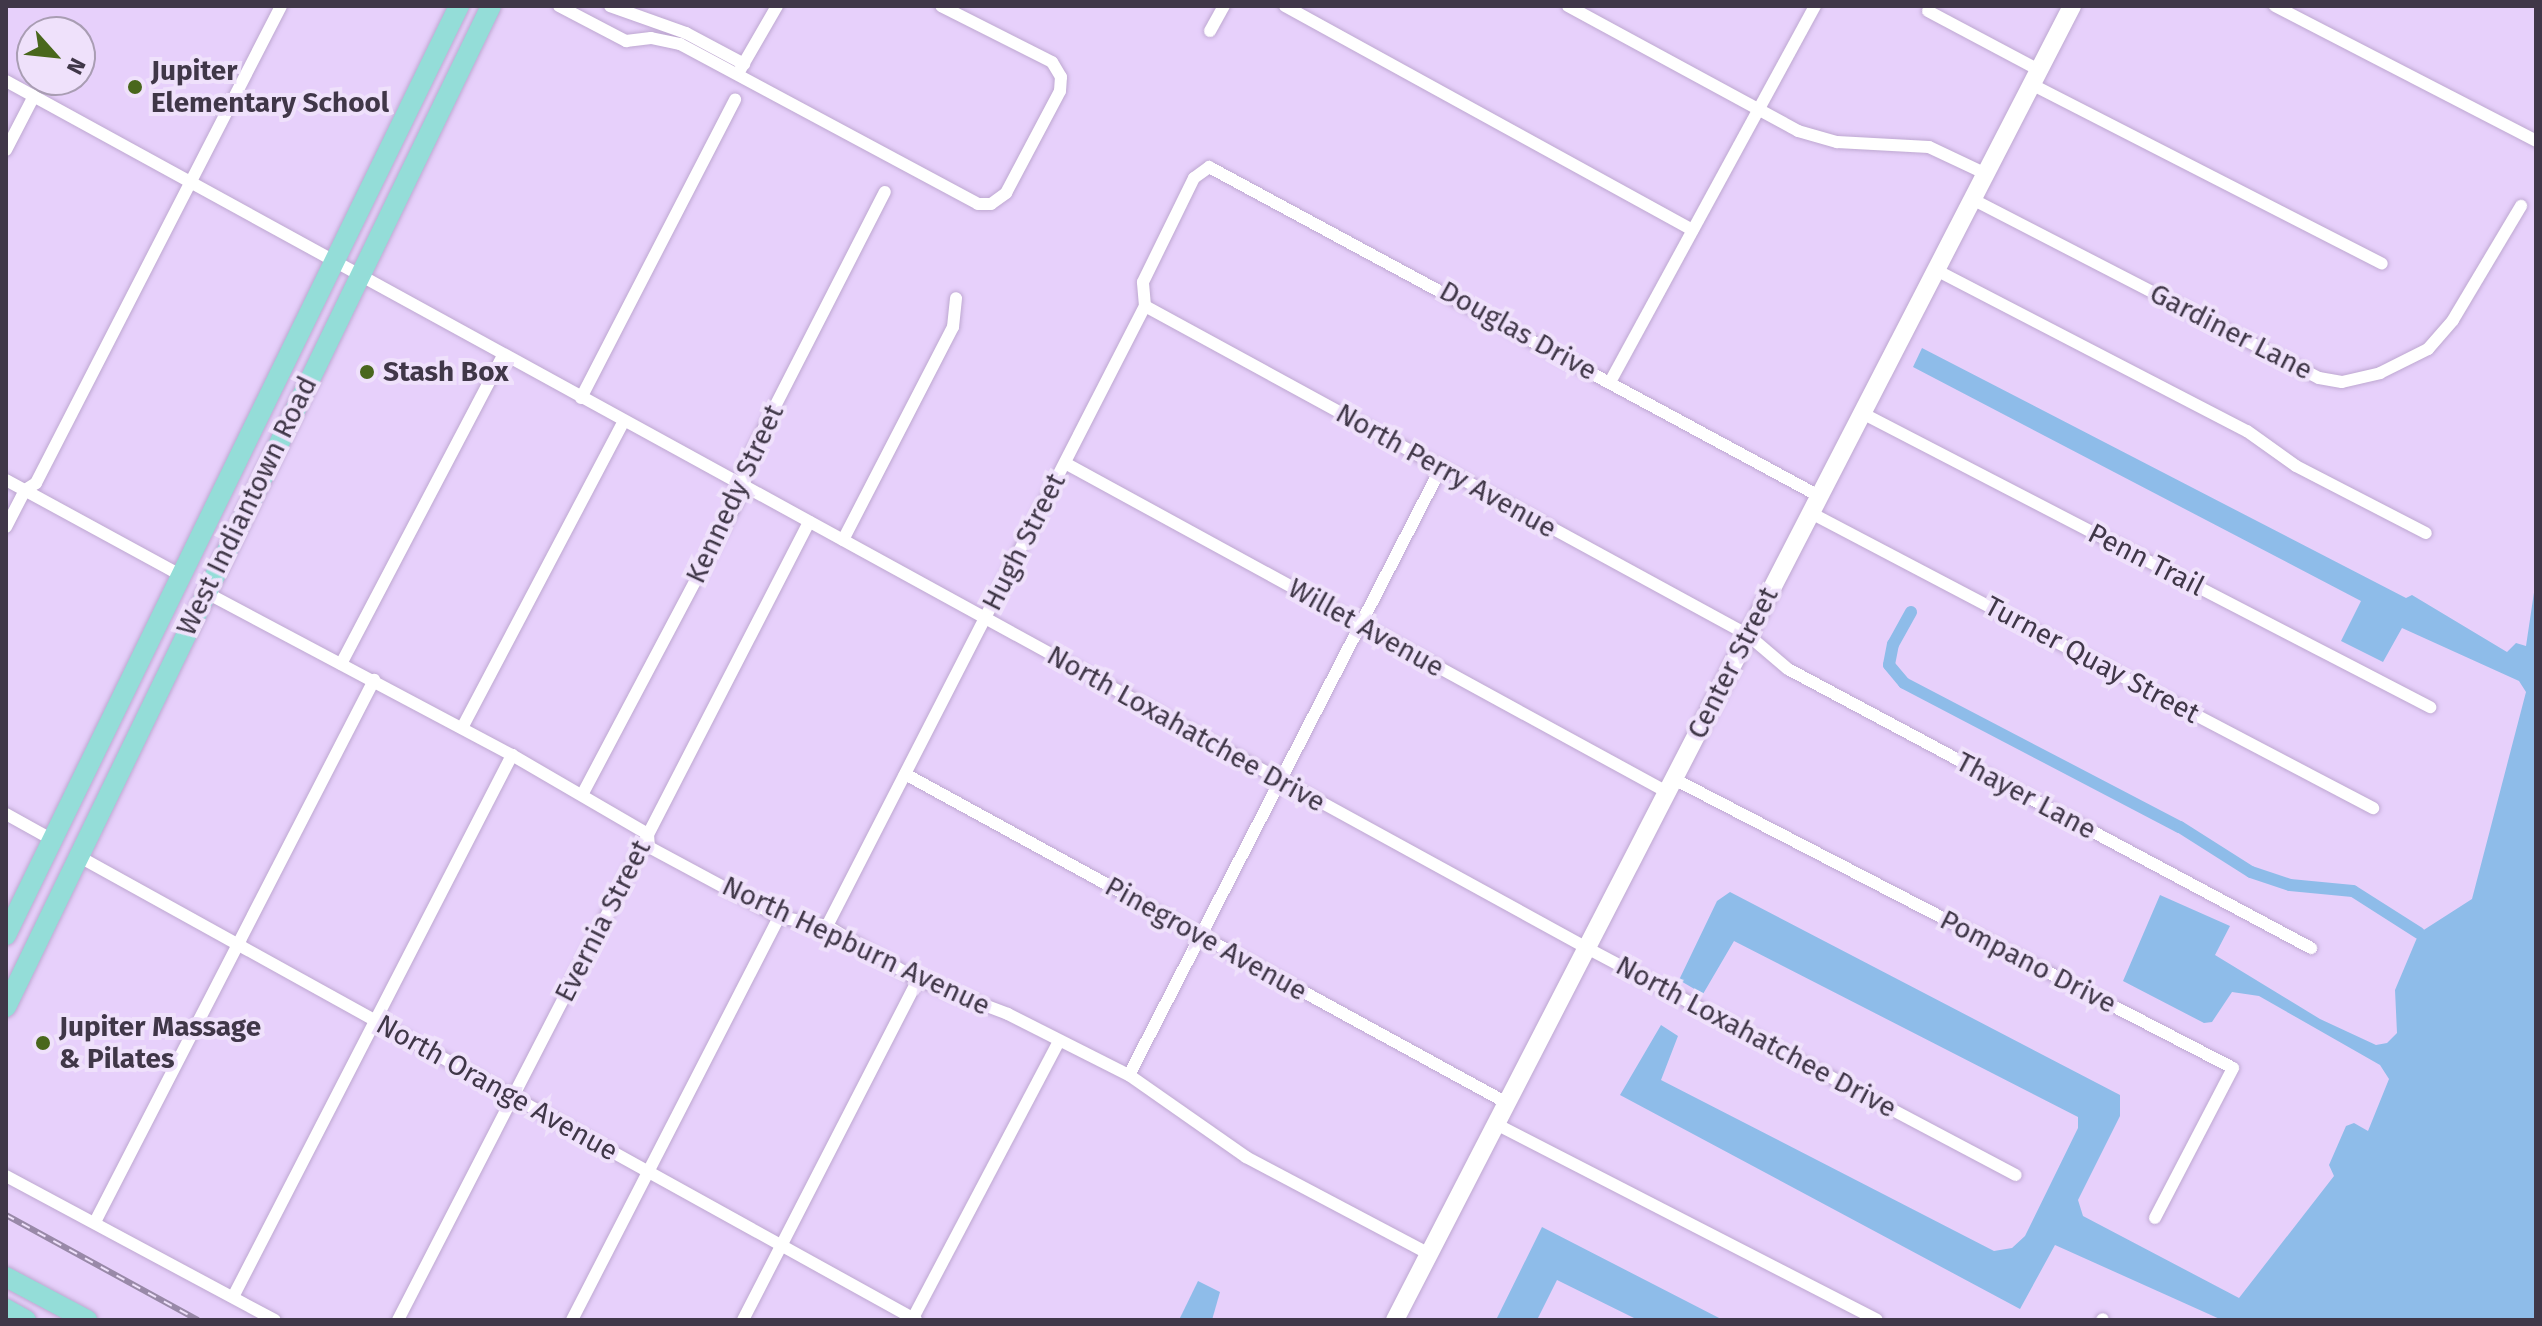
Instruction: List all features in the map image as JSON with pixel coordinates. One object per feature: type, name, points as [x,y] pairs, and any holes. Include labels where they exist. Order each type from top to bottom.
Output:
[{"type":"main road","name":"West Indiantown Road","points":[[6,935],[459,6]]},
{"type":"main road","name":"West Indiantown Road","points":[[6,1007],[491,6]]},
{"type":"main road","points":[[78,856],[74,819],[140,676],[144,650]]},
{"type":"main road","points":[[6,983],[56,871],[53,840]]},
{"type":"main road","points":[[6,1277],[87,1320]]},
{"type":"main road","points":[[6,1309],[26,1320]]},
{"type":"street","points":[[6,527],[25,490],[36,483],[281,6]]},
{"type":"street","points":[[559,6],[626,41],[651,38],[680,44],[741,68]]},
{"type":"street","points":[[610,6],[686,33],[741,68],[978,204],[991,204],[1006,193],[1060,91],[1061,77],[1052,62],[941,6]]},
{"type":"street","points":[[741,68],[777,6]]},
{"type":"street","points":[[1210,31],[1224,6]]},
{"type":"street","points":[[1285,6],[1693,230]]},
{"type":"street","points":[[1568,6],[1758,110],[1812,136],[1929,147],[1986,174]]},
{"type":"street","points":[[1610,382],[1815,6]]},
{"type":"street","name":"Center Street","points":[[1395,1320],[2072,6]]},
{"type":"street","points":[[2275,6],[2536,141]]},
{"type":"street","points":[[1928,11],[2035,77],[2382,264]]},
{"type":"street","points":[[6,150],[34,96]]},
{"type":"street","name":"North Loxahatchee Drive","points":[[34,96],[1587,948],[2016,1175]]},
{"type":"street","points":[[581,398],[735,99]]},
{"type":"street","name":"Hugh Street","points":[[827,926],[1145,306],[1143,282],[1194,178],[1216,167]]},
{"type":"street","name":"Douglas Drive","points":[[1216,167],[1610,382],[1815,504]]},
{"type":"street","name":"Kennedy Street","points":[[582,795],[745,487],[744,467],[885,192]]},
{"type":"street","name":"Gardiner Lane","points":[[1972,199],[2319,378],[2342,382],[2380,373],[2428,349],[2453,320],[2521,206]]},
{"type":"street","points":[[1936,270],[2247,431],[2296,466],[2426,533]]},
{"type":"street","points":[[843,540],[953,327],[956,298]]},
{"type":"street","name":"North Perry Avenue","points":[[1145,306],[1748,635]]},
{"type":"street","points":[[341,664],[503,355]]},
{"type":"street","name":"Penn Trail","points":[[1862,413],[2430,707]]},
{"type":"street","points":[[462,728],[624,421]]},
{"type":"street","name":"Willet Avenue","points":[[1065,463],[1361,625],[1670,785]]},
{"type":"street","points":[[1129,1075],[1441,468]]},
{"type":"street","points":[[6,480],[180,575]]},
{"type":"street","name":"Turner Quay Street","points":[[1815,504],[2373,808]]},
{"type":"street","name":"Evernia Street","points":[[398,1320],[809,522]]},
{"type":"street","name":"North Hepburn Avenue","points":[[205,592],[512,755],[648,834],[649,847],[779,917],[827,926],[918,980],[1008,1014],[1129,1075],[1246,1157],[1429,1254]]},
{"type":"street","name":"Thayer Lane","points":[[1748,635],[1788,669],[2311,948]]},
{"type":"street","points":[[95,1222],[374,680]]},
{"type":"street","points":[[233,1297],[512,755]]},
{"type":"street","name":"Pinegrove Avenue","points":[[905,774],[1507,1103]]},
{"type":"street","name":"Pompano Drive","points":[[1670,785],[2233,1068],[2155,1218]]},
{"type":"street","points":[[6,814],[53,840]]},
{"type":"street","name":"North Orange Avenue","points":[[78,856],[914,1320]]},
{"type":"street","points":[[572,1320],[779,917]]},
{"type":"street","points":[[743,1320],[918,980]]},
{"type":"street","points":[[914,1320],[1059,1041]]},
{"type":"street","points":[[1496,1124],[1877,1320]]},
{"type":"street","points":[[6,1176],[275,1320]]},
{"type":"water","points":[[1922,348],[2406,598],[2412,595],[2507,652],[2516,643],[2526,646],[2536,579],[2536,1320],[2222,1320],[2055,1245],[2020,1309],[1620,1095],[1661,1025],[1678,1036],[1661,1080],[1994,1251],[2012,1248],[2025,1236],[2078,1128],[2078,1117],[1734,941],[1703,994],[1679,980],[1717,901],[1730,892],[2120,1095],[2120,1116],[2078,1200],[2083,1216],[2239,1298],[2334,1176],[2329,1165],[2346,1126],[2354,1123],[2368,1131],[2389,1079],[2380,1065],[2259,996],[2232,992],[2212,1022],[2204,1023],[2123,981],[2160,895],[2230,926],[2215,955],[2320,1019],[2376,1045],[2387,1043],[2397,1033],[2395,990],[2419,933],[2472,899],[2526,692],[2519,681],[2402,628],[2383,662],[2341,641],[2361,601],[1913,367]]},
{"type":"water","points":[[1542,1227],[1723,1320],[1638,1320],[1557,1280],[1537,1320],[1496,1320]]},
{"type":"water","points":[[1198,1281],[1220,1292],[1212,1320],[1179,1320]]},
{"type":"waterway","points":[[1911,612],[1893,644],[1889,665],[1904,683],[2180,827],[2251,872],[2290,885],[2353,891],[2419,933]]},
{"type":"railway","points":[[6,1215],[198,1320]]},
{"type":"place","name":"Jupiter Elementary School","points":[[135,87]]},
{"type":"place","name":"Stash Box","points":[[367,372]]},
{"type":"place","name":"Jupiter Massage & Pilates","points":[[43,1043]]}]
